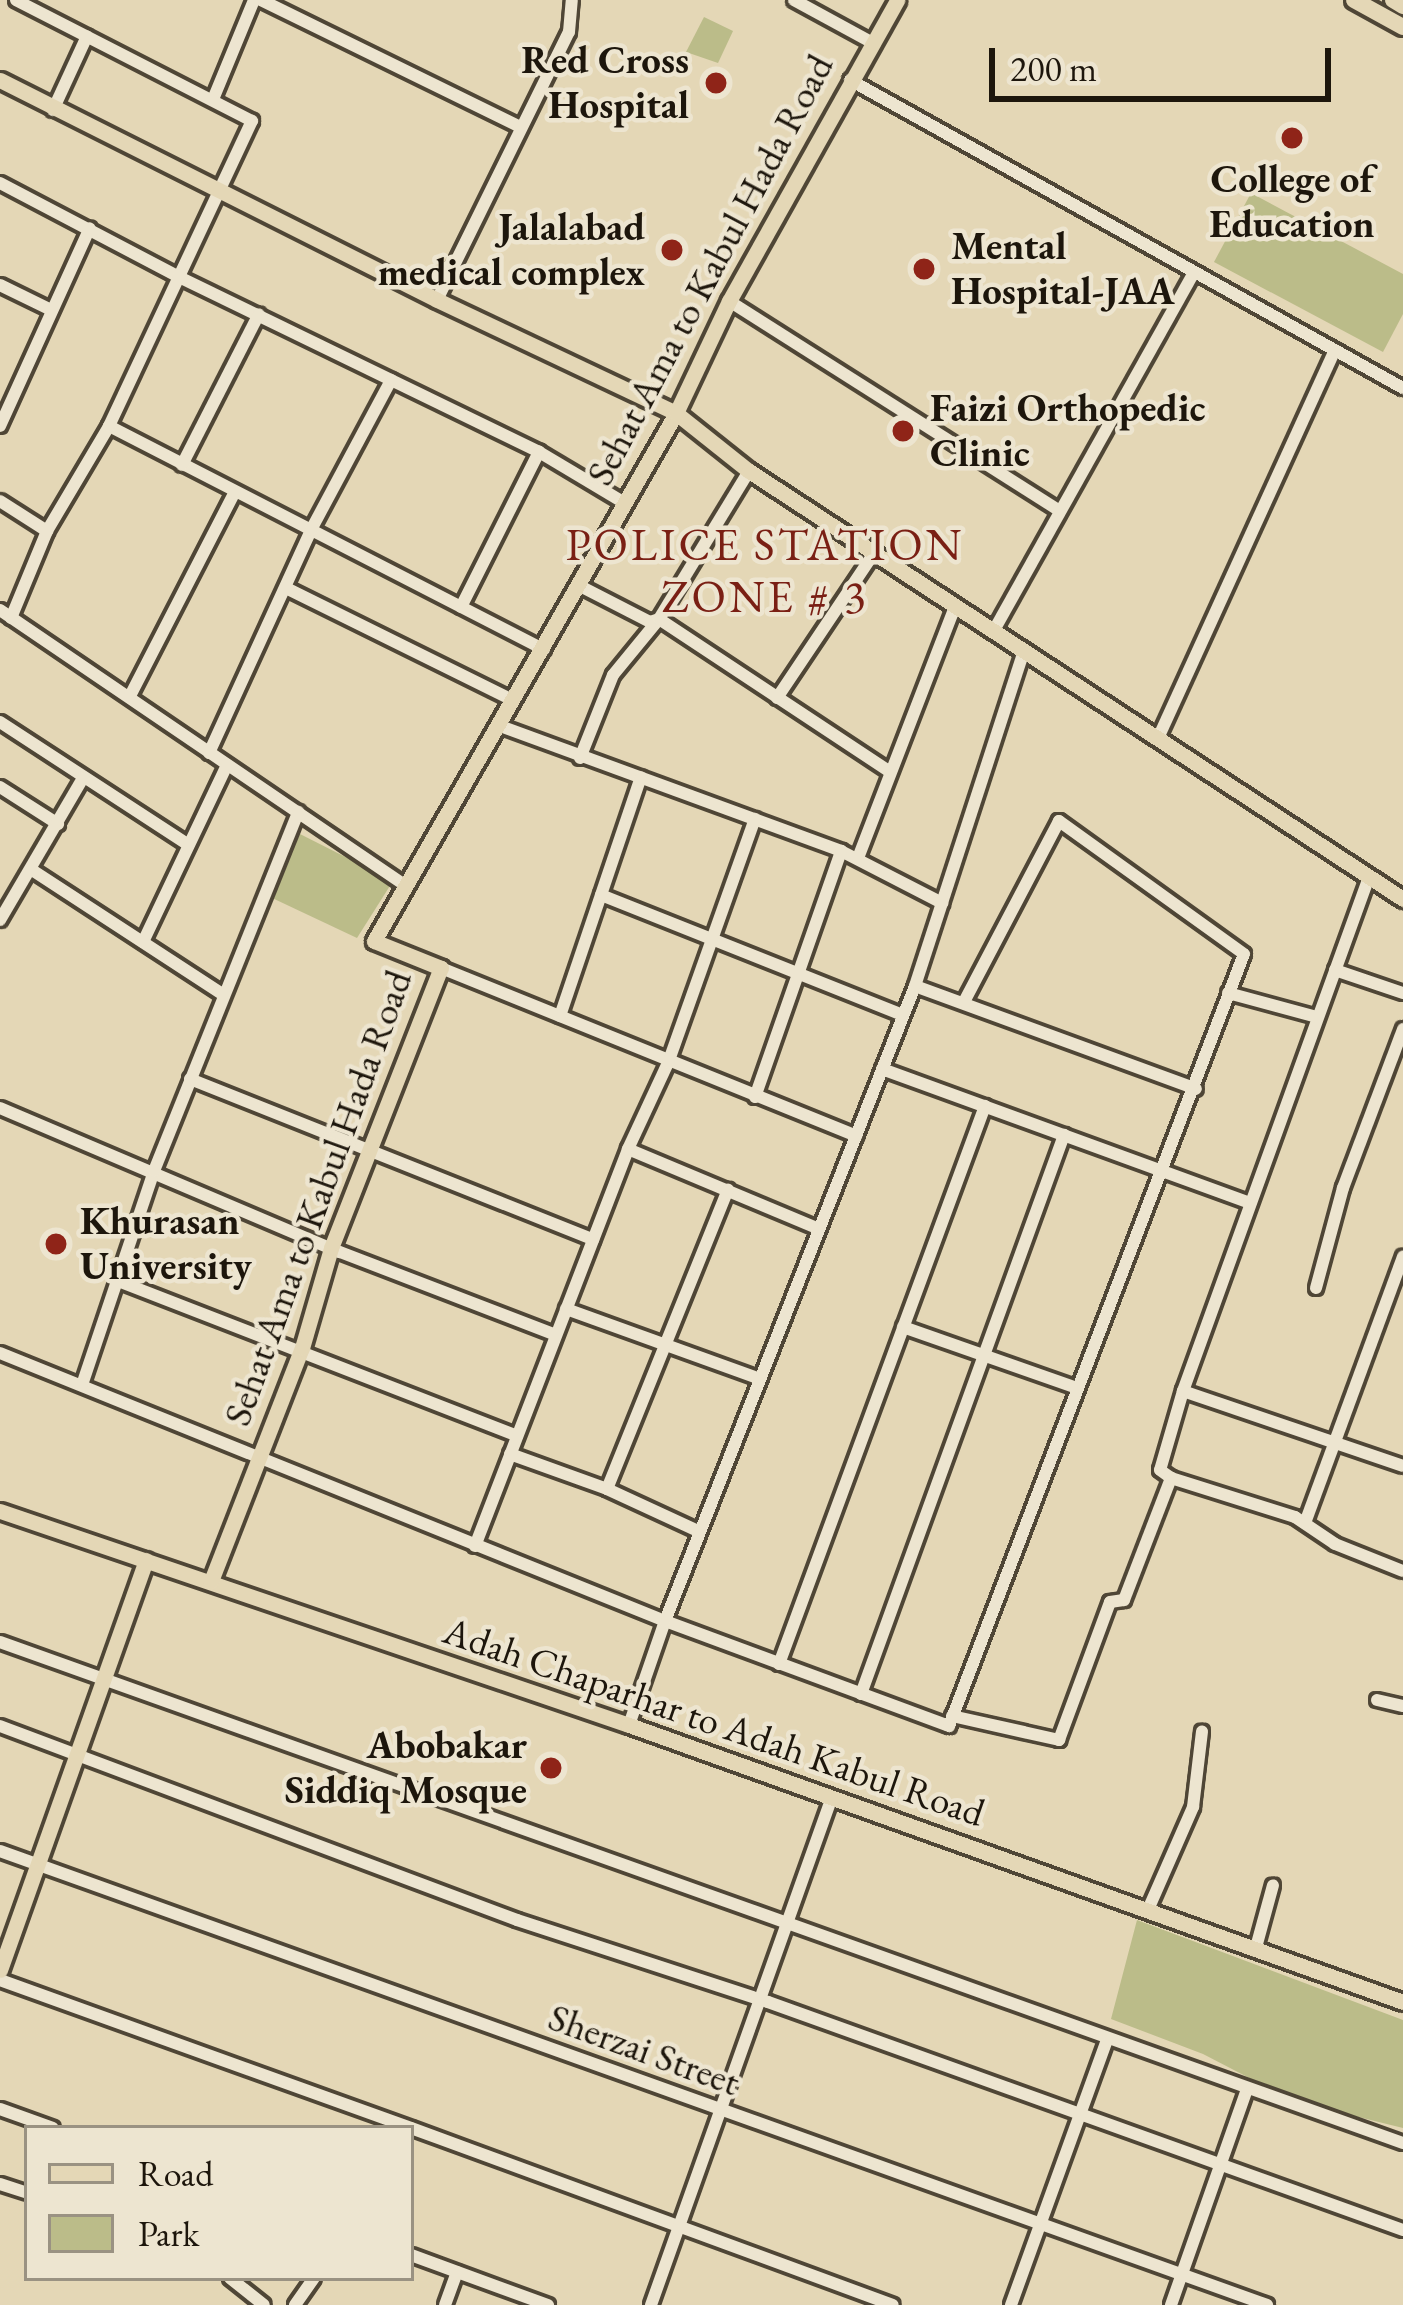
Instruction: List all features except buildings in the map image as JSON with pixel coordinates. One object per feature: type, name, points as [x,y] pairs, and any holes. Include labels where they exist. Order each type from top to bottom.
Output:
[{"type":"highway","points":[[1354,0],[1403,27]]},
{"type":"highway","points":[[1393,0],[1403,6]]},
{"type":"main road","name":"Sehat Ama to Kabul Hada Road","points":[[211,1581],[302,1348],[331,1248],[442,968],[374,941],[676,413],[729,301],[897,0]]},
{"type":"main road","points":[[0,80],[437,300],[676,413],[748,471],[1403,899]]},
{"type":"main road","name":"Adah Chaparhar to Adah Kabul Road","points":[[0,1511],[629,1726],[1403,2002]]},
{"type":"main road","points":[[0,1970],[146,1560]]},
{"type":"street","points":[[16,0],[214,97],[253,121],[109,426],[4,616],[130,696],[404,885]]},
{"type":"street","points":[[214,97],[258,0],[520,127]]},
{"type":"street","points":[[437,300],[569,32],[572,0]]},
{"type":"street","points":[[794,0],[871,42]]},
{"type":"street","points":[[53,110],[87,36]]},
{"type":"street","points":[[850,80],[1403,388]]},
{"type":"street","points":[[0,183],[179,277],[539,452],[623,502]]},
{"type":"street","points":[[0,426],[49,309],[90,228]]},
{"type":"street","points":[[993,632],[1194,272]]},
{"type":"street","points":[[0,285],[49,309]]},
{"type":"street","points":[[729,301],[1060,512]]},
{"type":"street","points":[[182,465],[259,314]]},
{"type":"street","points":[[1160,736],[1335,350]]},
{"type":"street","points":[[209,753],[288,589],[311,530],[392,380]]},
{"type":"street","points":[[109,426],[544,650]]},
{"type":"street","points":[[461,607],[539,452]]},
{"type":"street","points":[[580,758],[613,675],[659,619],[748,471]]},
{"type":"street","points":[[130,696],[235,492]]},
{"type":"street","points":[[0,501],[47,531]]},
{"type":"street","points":[[777,698],[874,553]]},
{"type":"street","points":[[578,585],[650,622],[659,619]]},
{"type":"street","points":[[288,589],[511,699]]},
{"type":"street","points":[[858,858],[955,606]]},
{"type":"street","points":[[659,619],[889,771]]},
{"type":"street","points":[[629,1726],[665,1621],[915,986],[1024,651]]},
{"type":"street","points":[[0,722],[189,845]]},
{"type":"street","points":[[500,726],[841,851],[942,903]]},
{"type":"street","points":[[143,942],[227,765]]},
{"type":"street","points":[[560,1016],[641,777]]},
{"type":"street","points":[[0,920],[6,900],[32,870],[83,778]]},
{"type":"street","points":[[0,787],[58,824]]},
{"type":"street","points":[[82,1385],[154,1171],[221,993],[298,812]]},
{"type":"street","points":[[475,1546],[628,1149],[668,1063],[755,819]]},
{"type":"street","points":[[0,1353],[665,1621],[949,1726],[1244,955],[1059,821],[964,1002]]},
{"type":"street","points":[[755,1097],[841,851]]},
{"type":"street","points":[[32,870],[221,993]]},
{"type":"street","points":[[1369,877],[1183,1391],[1161,1466],[1171,1478],[1305,1523],[1335,1544],[1403,1571]]},
{"type":"street","points":[[602,895],[903,1016]]},
{"type":"street","points":[[442,968],[856,1136]]},
{"type":"street","points":[[1335,970],[1403,993]]},
{"type":"street","points":[[915,986],[1196,1089]]},
{"type":"street","points":[[1228,993],[1318,1017]]},
{"type":"street","points":[[1316,1288],[1343,1188],[1403,1029]]},
{"type":"street","points":[[882,1069],[1250,1203]]},
{"type":"street","points":[[190,1079],[593,1239]]},
{"type":"street","points":[[779,1664],[985,1106]]},
{"type":"street","points":[[0,1108],[331,1248],[556,1335]]},
{"type":"street","points":[[860,1694],[1064,1135]]},
{"type":"street","points":[[628,1149],[819,1229]]},
{"type":"street","points":[[607,1490],[728,1190]]},
{"type":"street","points":[[1305,1523],[1403,1256]]},
{"type":"street","points":[[118,1281],[302,1348],[517,1436]]},
{"type":"street","points":[[566,1309],[760,1378]]},
{"type":"street","points":[[903,1327],[1077,1388]]},
{"type":"street","points":[[1183,1391],[1403,1466]]},
{"type":"street","points":[[510,1454],[700,1532]]},
{"type":"street","points":[[952,1716],[1059,1740],[1110,1602],[1124,1600],[1171,1478]]},
{"type":"street","points":[[0,1642],[1403,2143]]},
{"type":"street","points":[[1377,1700],[1403,1706]]},
{"type":"street","points":[[0,1726],[78,1751],[517,1920],[1222,2161],[1403,2230]]},
{"type":"street","points":[[1147,1912],[1193,1807],[1202,1732]]},
{"type":"street","points":[[654,2305],[836,1799]]},
{"type":"street","name":"Sherzai Street","points":[[0,1851],[1267,2305]]},
{"type":"street","points":[[1255,1951],[1273,1885]]},
{"type":"street","points":[[0,1980],[402,2125]]},
{"type":"street","points":[[1011,2305],[1107,2040]]},
{"type":"street","points":[[1171,2305],[1247,2089]]},
{"type":"street","points":[[0,2109],[45,2125]]},
{"type":"street","points":[[414,2129],[893,2305]]},
{"type":"street","points":[[414,2256],[548,2305]]},
{"type":"street","points":[[445,2305],[457,2272]]},
{"type":"street","points":[[234,2281],[264,2305]]},
{"type":"green space","points":[[704,17],[733,31],[718,63],[686,52]]},
{"type":"green space","points":[[1251,193],[1403,274],[1403,314],[1383,352],[1214,262]]},
{"type":"green space","points":[[296,832],[393,881],[357,938],[270,897]]},
{"type":"green space","points":[[1137,1920],[1403,2020],[1403,2128],[1294,2101],[1203,2054],[1111,2019]]},
{"type":"place","name":"Red Cross Hospital","points":[[716,83]]},
{"type":"place","name":"College of Education","points":[[1292,138]]},
{"type":"place","name":"Jalalabad medical complex","points":[[672,250]]},
{"type":"place","name":"Mental Hospital-JAA","points":[[924,269]]},
{"type":"place","name":"Faizi Orthopedic Clinic","points":[[903,431]]},
{"type":"place","name":"Khurasan University","points":[[56,1244]]},
{"type":"place","name":"Abobakar Siddiq Mosque","points":[[551,1768]]},
{"type":"district","name":"POLICE STATION ZONE # 3","points":[[765,571]]}]
